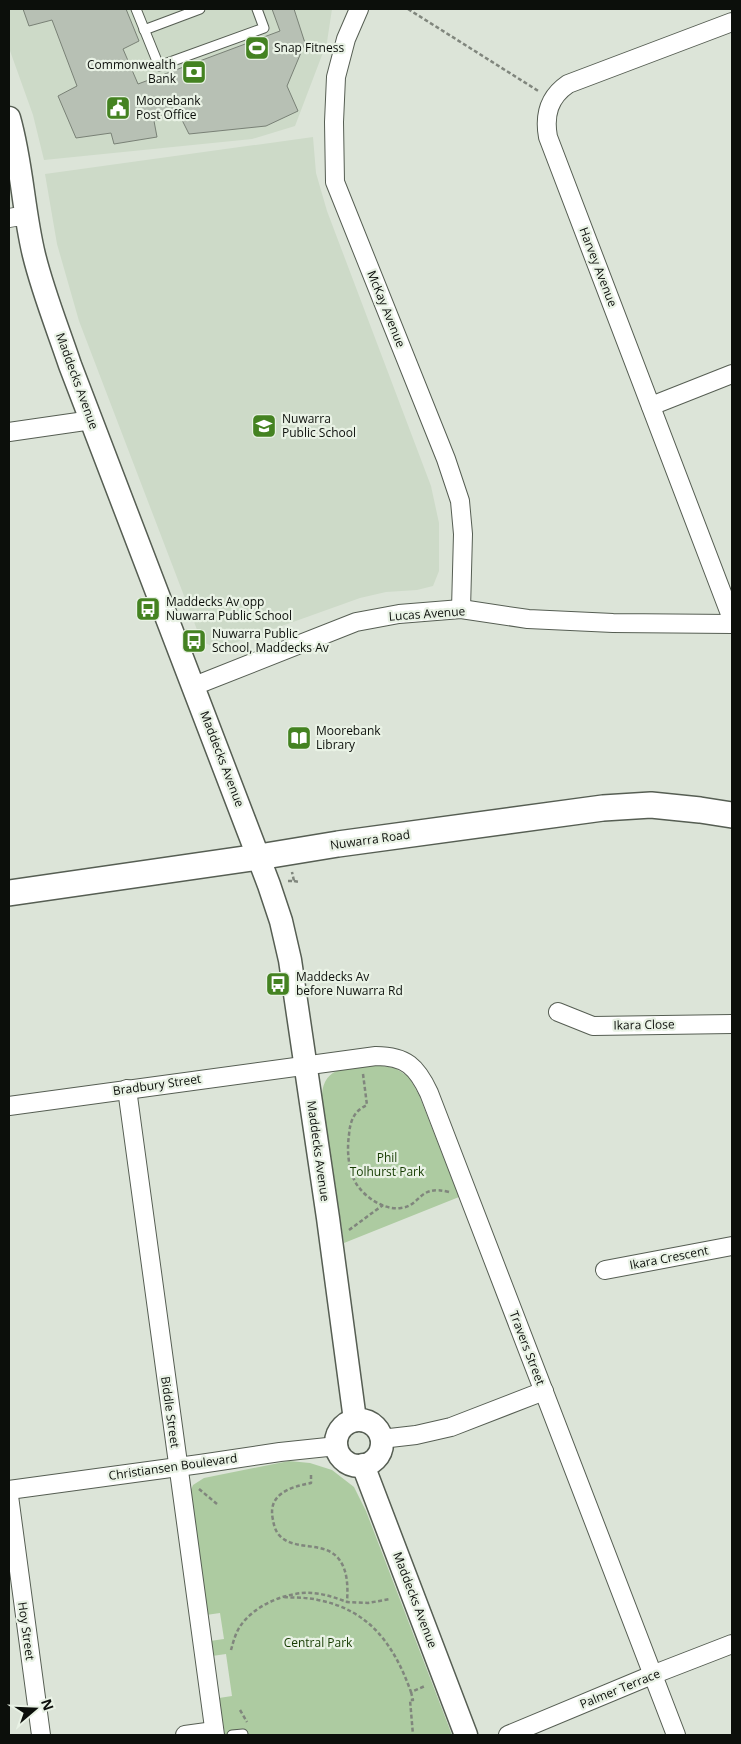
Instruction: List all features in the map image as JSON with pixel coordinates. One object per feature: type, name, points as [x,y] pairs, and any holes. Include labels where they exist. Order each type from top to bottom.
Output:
[{"type":"main road","name":"Nuwarra Road","points":[[9,893],[259,858],[338,844],[628,806],[651,805],[732,815]]},
{"type":"street","name":"McKay Avenue","points":[[359,9],[346,39],[336,77],[334,122],[336,182],[446,459],[460,501],[463,534],[461,609]]},
{"type":"street","points":[[552,99],[559,90],[568,84],[732,22]]},
{"type":"street","name":"Harvey Avenue","points":[[552,99],[546,119],[548,137],[732,619]]},
{"type":"street","name":"Maddecks Avenue","points":[[9,118],[20,165],[18,216],[34,254],[70,365],[259,858],[286,941],[328,1218],[355,1420]]},
{"type":"street","points":[[651,406],[732,374]]},
{"type":"street","points":[[9,432],[92,420]]},
{"type":"street","name":"Lucas Avenue","points":[[194,686],[356,622],[399,614],[461,609],[528,619],[613,623],[732,624]]},
{"type":"street","name":"Ikara Close","points":[[558,1012],[593,1026],[732,1024]]},
{"type":"street","name":"Travers Street","points":[[305,1065],[390,1056],[402,1059],[414,1068],[422,1078],[676,1735]]},
{"type":"street","name":"Bradbury Street","points":[[9,1106],[305,1065]]},
{"type":"street","name":"Biddle Street","points":[[126,1089],[215,1733]]},
{"type":"street","name":"Ikara Crescent","points":[[605,1270],[732,1246]]},
{"type":"street","points":[[381,1439],[416,1435],[451,1427],[544,1391]]},
{"type":"street","points":[[355,1420],[369,1422],[379,1432],[381,1439],[379,1453],[375,1459],[356,1466],[344,1460],[339,1455],[336,1446],[338,1434],[342,1428],[355,1420]]},
{"type":"street","name":"Christiansen Boulevard","points":[[9,1490],[280,1452],[336,1446]]},
{"type":"street","name":"Maddecks Avenue","points":[[363,1465],[466,1735]]},
{"type":"street","name":"Hoy Street","points":[[9,1496],[41,1735]]},
{"type":"street","name":"Palmer Terrace","points":[[508,1735],[732,1644]]},
{"type":"street","points":[[185,1735],[215,1733]]},
{"type":"lane","points":[[136,9],[159,66],[264,28],[257,9]]},
{"type":"lane","points":[[144,30],[200,9]]},
{"type":"lane","points":[[232,1735],[243,1734]]},
{"type":"path","points":[[408,9],[552,99]]},
{"type":"path","points":[[292,872],[294,881]]},
{"type":"path","points":[[288,881],[300,882]]},
{"type":"path","points":[[364,1082],[367,1105],[360,1108],[353,1116],[349,1126],[349,1158],[353,1179],[370,1198],[394,1208],[403,1208],[411,1205],[422,1194],[430,1191],[452,1193]]},
{"type":"path","points":[[349,1230],[383,1205]]},
{"type":"path","points":[[311,1475],[311,1483],[286,1489],[276,1498],[271,1512],[274,1528],[280,1537],[290,1543],[328,1550],[337,1557],[343,1567],[348,1585],[347,1602]]},
{"type":"path","points":[[198,1489],[217,1504]]},
{"type":"path","points":[[231,1650],[239,1628],[249,1618],[258,1610],[284,1597],[298,1593],[314,1593],[347,1602],[368,1603],[390,1599]]},
{"type":"path","points":[[284,1597],[316,1599],[338,1605],[351,1611],[376,1629],[390,1647],[403,1670],[411,1692],[413,1700],[410,1700],[413,1735]]},
{"type":"path","points":[[411,1692],[425,1686]]},
{"type":"shaded area","points":[[9,9],[332,9],[327,42],[295,126],[252,139],[44,160],[33,115],[9,48]]},
{"type":"shaded area","name":"Nuwarra Public School","points":[[313,137],[316,173],[327,211],[431,486],[439,523],[439,571],[433,586],[417,590],[386,592],[360,598],[223,647],[214,647],[205,643],[199,635],[79,321],[57,244],[45,174]]},
{"type":"green space","name":"Phil Tolhurst Park","points":[[375,1065],[395,1068],[409,1077],[419,1095],[459,1197],[344,1243],[322,1096],[327,1078],[333,1073],[357,1066]]},
{"type":"green space","name":"Central Park","points":[[289,1461],[310,1463],[332,1470],[354,1487],[366,1511],[452,1735],[225,1735],[219,1698],[232,1696],[226,1654],[212,1656],[210,1641],[224,1639],[220,1613],[206,1615],[188,1497],[193,1485],[204,1478]]},
{"type":"building","points":[[23,9],[126,9],[139,41],[123,49],[138,84],[280,31],[272,9],[294,9],[305,43],[287,86],[298,111],[266,126],[189,134],[178,112],[154,121],[157,137],[114,144],[111,133],[76,138],[58,96],[77,86],[52,20],[29,26]]},
{"type":"place","name":"Snap Fitness","points":[[257,48]]},
{"type":"place","name":"Commonwealth Bank","points":[[194,72]]},
{"type":"place","name":"Moorebank Post Office","points":[[118,108]]},
{"type":"place","name":"Nuwarra Public School","points":[[264,426]]},
{"type":"place","name":"Maddecks Av opp Nuwarra Public School","points":[[148,609]]},
{"type":"place","name":"Nuwarra Public School, Maddecks Av","points":[[194,641]]},
{"type":"place","name":"Moorebank Library","points":[[299,738]]},
{"type":"place","name":"Maddecks Av before Nuwarra Rd","points":[[278,984]]}]
